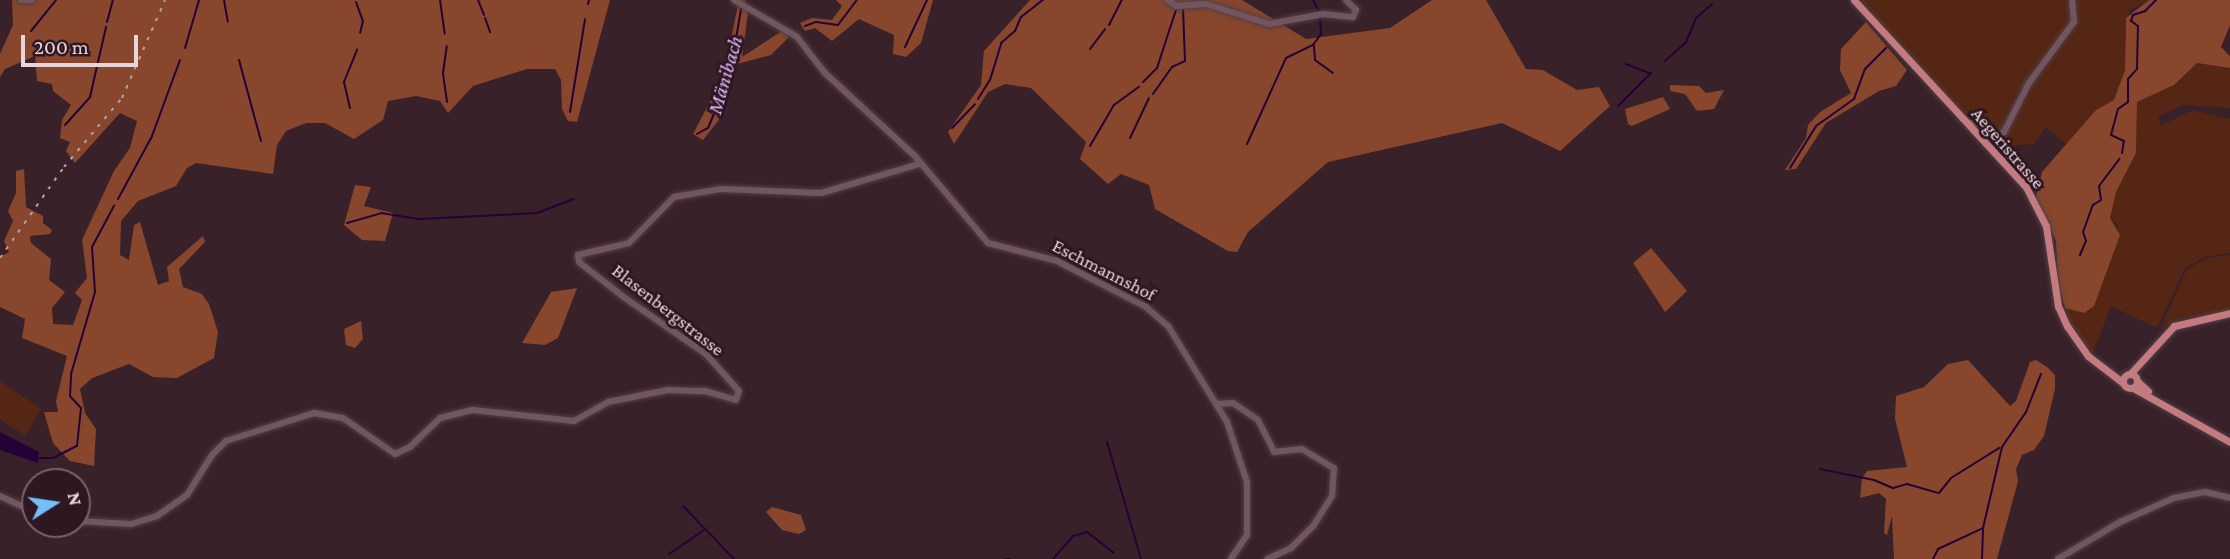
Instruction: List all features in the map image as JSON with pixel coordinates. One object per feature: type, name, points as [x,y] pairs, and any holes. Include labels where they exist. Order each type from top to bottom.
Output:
[{"type":"main road","name":"Aegeristrasse","points":[[1854,0],[1891,44],[2018,177],[2040,212],[2049,239],[2058,306],[2071,334],[2091,359],[2122,382],[2133,379]]},
{"type":"main road","points":[[2122,382],[2133,379],[2144,358],[2174,326],[2230,313]]},
{"type":"main road","name":"Aegeristrasse","points":[[2071,334],[2101,363],[2133,379],[2181,414],[2230,442]]},
{"type":"street","points":[[22,0],[32,0]]},
{"type":"street","points":[[734,0],[791,31],[817,65],[892,132],[919,164]]},
{"type":"street","points":[[1168,0],[1177,6],[1206,4],[1269,24],[1323,14],[1353,17],[1356,10],[1346,0]]},
{"type":"street","points":[[1968,124],[1975,122],[1994,136],[2004,132],[2029,83],[2074,22],[2072,0]]},
{"type":"street","name":"Eschmannshof","points":[[919,164],[988,243],[1058,261],[1146,307],[1168,326],[1217,404],[1241,460],[1250,501],[1247,535],[1231,559]]},
{"type":"street","name":"Blasenbergstrasse","points":[[91,522],[131,524],[157,516],[187,495],[212,454],[226,441],[314,413],[343,418],[396,454],[410,447],[440,418],[473,410],[574,421],[608,402],[668,390],[705,390],[736,400],[738,391],[706,354],[625,298],[579,262],[578,255],[629,243],[674,197],[721,189],[821,193],[919,164]]},
{"type":"street","points":[[1217,404],[1233,403],[1258,420],[1274,452],[1302,449],[1334,468],[1332,496],[1313,526],[1291,548],[1268,559]]},
{"type":"street","points":[[2058,559],[2120,522],[2174,498],[2200,492],[2230,498]]},
{"type":"street","points":[[0,496],[21,506]]},
{"type":"shaded area","points":[[12,0],[610,0],[577,122],[568,121],[562,109],[561,80],[555,69],[527,69],[473,86],[448,113],[440,101],[416,96],[388,101],[383,120],[354,139],[325,123],[306,123],[286,131],[277,145],[273,174],[196,163],[187,168],[176,186],[138,201],[121,221],[120,255],[129,260],[134,225],[140,222],[158,285],[169,281],[167,267],[203,236],[205,242],[179,269],[183,287],[202,294],[209,304],[218,332],[214,358],[177,378],[153,377],[129,364],[92,378],[80,389],[85,413],[96,429],[94,466],[70,461],[53,443],[44,412],[58,412],[56,401],[67,356],[22,338],[25,319],[0,307],[0,257],[9,252],[4,241],[13,221],[8,211],[16,193],[16,171],[24,169],[26,207],[43,216],[43,223],[52,230],[50,234],[30,236],[31,243],[51,259],[49,280],[65,292],[52,308],[53,324],[73,325],[82,300],[75,293],[87,278],[82,240],[114,171],[130,148],[137,121],[120,113],[75,163],[66,151],[70,142],[60,138],[62,120],[71,105],[53,91],[52,84],[37,81],[35,56],[5,69],[0,77],[0,54],[13,25]]},
{"type":"shaded area","points":[[739,0],[745,0],[748,13],[742,57],[782,31],[789,37],[771,55],[737,64],[718,121],[703,140],[693,134],[723,77]]},
{"type":"shaded area","points":[[836,0],[933,0],[921,43],[906,57],[893,54],[894,35],[859,19],[832,41],[815,28],[805,31],[800,23],[812,18],[832,20],[842,6]]},
{"type":"shaded area","points":[[1030,0],[1242,0],[1306,39],[1390,28],[1432,0],[1486,0],[1526,69],[1543,70],[1577,90],[1599,87],[1610,106],[1560,151],[1502,123],[1328,162],[1248,232],[1237,252],[1228,251],[1155,209],[1149,185],[1121,174],[1108,184],[1080,159],[1086,142],[1031,88],[1005,84],[988,92],[954,144],[948,132],[981,85],[984,51]]},
{"type":"shaded area","points":[[1859,0],[2149,0],[2130,10],[2125,29],[2125,70],[2114,101],[2096,110],[2069,146],[2046,127],[2034,144],[1990,147]]},
{"type":"shaded area","points":[[2149,0],[2230,0],[2230,25],[2221,47],[2230,56],[2230,68],[2197,63],[2174,85],[2137,102],[2136,153],[2116,192],[2110,218],[2120,235],[2094,306],[2084,313],[2065,308],[2058,284],[2056,241],[2036,197],[2042,172],[2096,110],[2114,100],[2125,70],[2126,18]]},
{"type":"shaded area","points":[[1866,22],[1907,70],[1896,86],[1879,91],[1826,123],[1796,169],[1785,170],[1806,138],[1808,125],[1820,112],[1851,93],[1840,70],[1841,49]]},
{"type":"shaded area","points":[[2197,63],[2230,68],[2230,108],[2182,105],[2159,116],[2160,126],[2193,110],[2230,119],[2230,253],[2205,257],[2185,268],[2157,328],[2111,306],[2093,353],[2074,333],[2065,308],[2084,313],[2118,226],[2110,218],[2116,192],[2136,153],[2137,102],[2174,85]]},
{"type":"shaded area","points":[[1670,85],[1699,86],[1706,93],[1724,90],[1714,109],[1697,111],[1685,94],[1670,91]]},
{"type":"shaded area","points":[[1663,97],[1670,109],[1632,126],[1628,124],[1625,109]]},
{"type":"shaded area","points":[[355,185],[371,187],[364,206],[393,213],[385,241],[362,240],[344,225]]},
{"type":"shaded area","points":[[1651,248],[1687,291],[1665,312],[1633,263]]},
{"type":"shaded area","points":[[2230,255],[2230,311],[2181,319],[2160,329],[2187,269],[2208,258]]},
{"type":"shaded area","points":[[577,288],[558,338],[545,345],[522,343],[551,292]]},
{"type":"shaded area","points":[[361,321],[363,339],[355,348],[346,345],[344,329]]},
{"type":"shaded area","points":[[1968,360],[2010,406],[2016,401],[2030,362],[2036,360],[2055,375],[2055,389],[2044,436],[2034,450],[2022,455],[2016,469],[2018,481],[1997,559],[1894,559],[1892,516],[1887,535],[1884,533],[1886,499],[1879,493],[1860,498],[1862,478],[1867,471],[1907,467],[1895,419],[1896,396],[1924,387],[1948,364]]},
{"type":"shaded area","points":[[0,381],[41,409],[25,436],[0,419]]},
{"type":"shaded area","points":[[0,432],[39,452],[38,463],[0,450]]},
{"type":"shaded area","points":[[772,507],[801,515],[806,530],[799,534],[782,530],[766,512]]},
{"type":"waterway","points":[[31,31],[56,0]]},
{"type":"waterway","points":[[107,22],[113,0]]},
{"type":"waterway","points":[[185,48],[199,0]]},
{"type":"waterway","points":[[224,0],[228,22]]},
{"type":"waterway","points":[[440,0],[445,34]]},
{"type":"waterway","points":[[478,0],[484,15]]},
{"type":"waterway","points":[[588,4],[589,0]]},
{"type":"waterway","points":[[805,26],[816,22],[838,25],[857,0]]},
{"type":"waterway","points":[[905,47],[927,0]]},
{"type":"waterway","points":[[978,99],[990,80],[1001,43],[1015,31],[1021,17],[1043,0]]},
{"type":"waterway","points":[[1109,25],[1122,0]]},
{"type":"waterway","points":[[1313,0],[1319,11]]},
{"type":"waterway","points":[[2122,153],[2124,141],[2111,135],[2118,109],[2128,102],[2128,79],[2137,69],[2138,26],[2131,21],[2133,15],[2145,11],[2156,0]]},
{"type":"waterway","points":[[356,2],[363,21],[360,33]]},
{"type":"waterway","points":[[1665,61],[1686,42],[1696,18],[1712,4]]},
{"type":"waterway","name":"Mänibach","points":[[697,134],[708,128],[726,85],[726,69],[732,63],[741,9]]},
{"type":"waterway","points":[[1143,82],[1157,68],[1176,10]]},
{"type":"waterway","points":[[1153,94],[1172,67],[1185,61],[1183,10]]},
{"type":"waterway","points":[[485,18],[490,32]]},
{"type":"waterway","points":[[1247,144],[1286,58],[1313,45],[1321,34],[1320,18]]},
{"type":"waterway","points":[[570,112],[585,19]]},
{"type":"waterway","points":[[65,125],[90,97],[106,27]]},
{"type":"waterway","points":[[1090,49],[1105,29]]},
{"type":"waterway","points":[[447,46],[443,73],[447,102]]},
{"type":"waterway","points":[[1314,46],[1315,60],[1333,73]]},
{"type":"waterway","points":[[1790,168],[1816,126],[1854,99],[1865,69],[1886,48]]},
{"type":"waterway","points":[[350,108],[344,82],[357,50]]},
{"type":"waterway","points":[[118,199],[152,136],[180,60]]},
{"type":"waterway","points":[[239,60],[261,141]]},
{"type":"waterway","points":[[1626,64],[1650,73]]},
{"type":"waterway","points":[[1618,106],[1651,73]]},
{"type":"waterway","points":[[1090,146],[1114,105],[1139,87]]},
{"type":"waterway","points":[[1130,138],[1149,98]]},
{"type":"waterway","points":[[952,128],[975,104]]},
{"type":"waterway","points":[[2080,255],[2086,241],[2083,232],[2093,205],[2101,200],[2099,186],[2119,159]]},
{"type":"waterway","points":[[347,223],[381,213],[419,219],[537,213],[573,199]]},
{"type":"waterway","points":[[39,458],[53,458],[77,446],[81,408],[70,396],[71,374],[95,292],[92,247],[114,206]]},
{"type":"waterway","points":[[1933,559],[1938,549],[1983,528],[2002,447],[2026,412],[2041,374]]},
{"type":"waterway","points":[[1107,442],[1141,559]]},
{"type":"waterway","points":[[1820,469],[1874,480],[1893,488],[1907,484],[1939,493],[1951,478],[1999,448]]},
{"type":"waterway","points":[[683,506],[734,559]]},
{"type":"waterway","points":[[1982,559],[1983,529]]},
{"type":"waterway","points":[[669,554],[704,530]]},
{"type":"waterway","points":[[1053,559],[1073,536],[1087,532],[1114,553]]},
{"type":"waterway","points":[[1005,559],[1010,559]]},
{"type":"railway","points":[[0,258],[64,167],[122,98],[165,0]]}]
